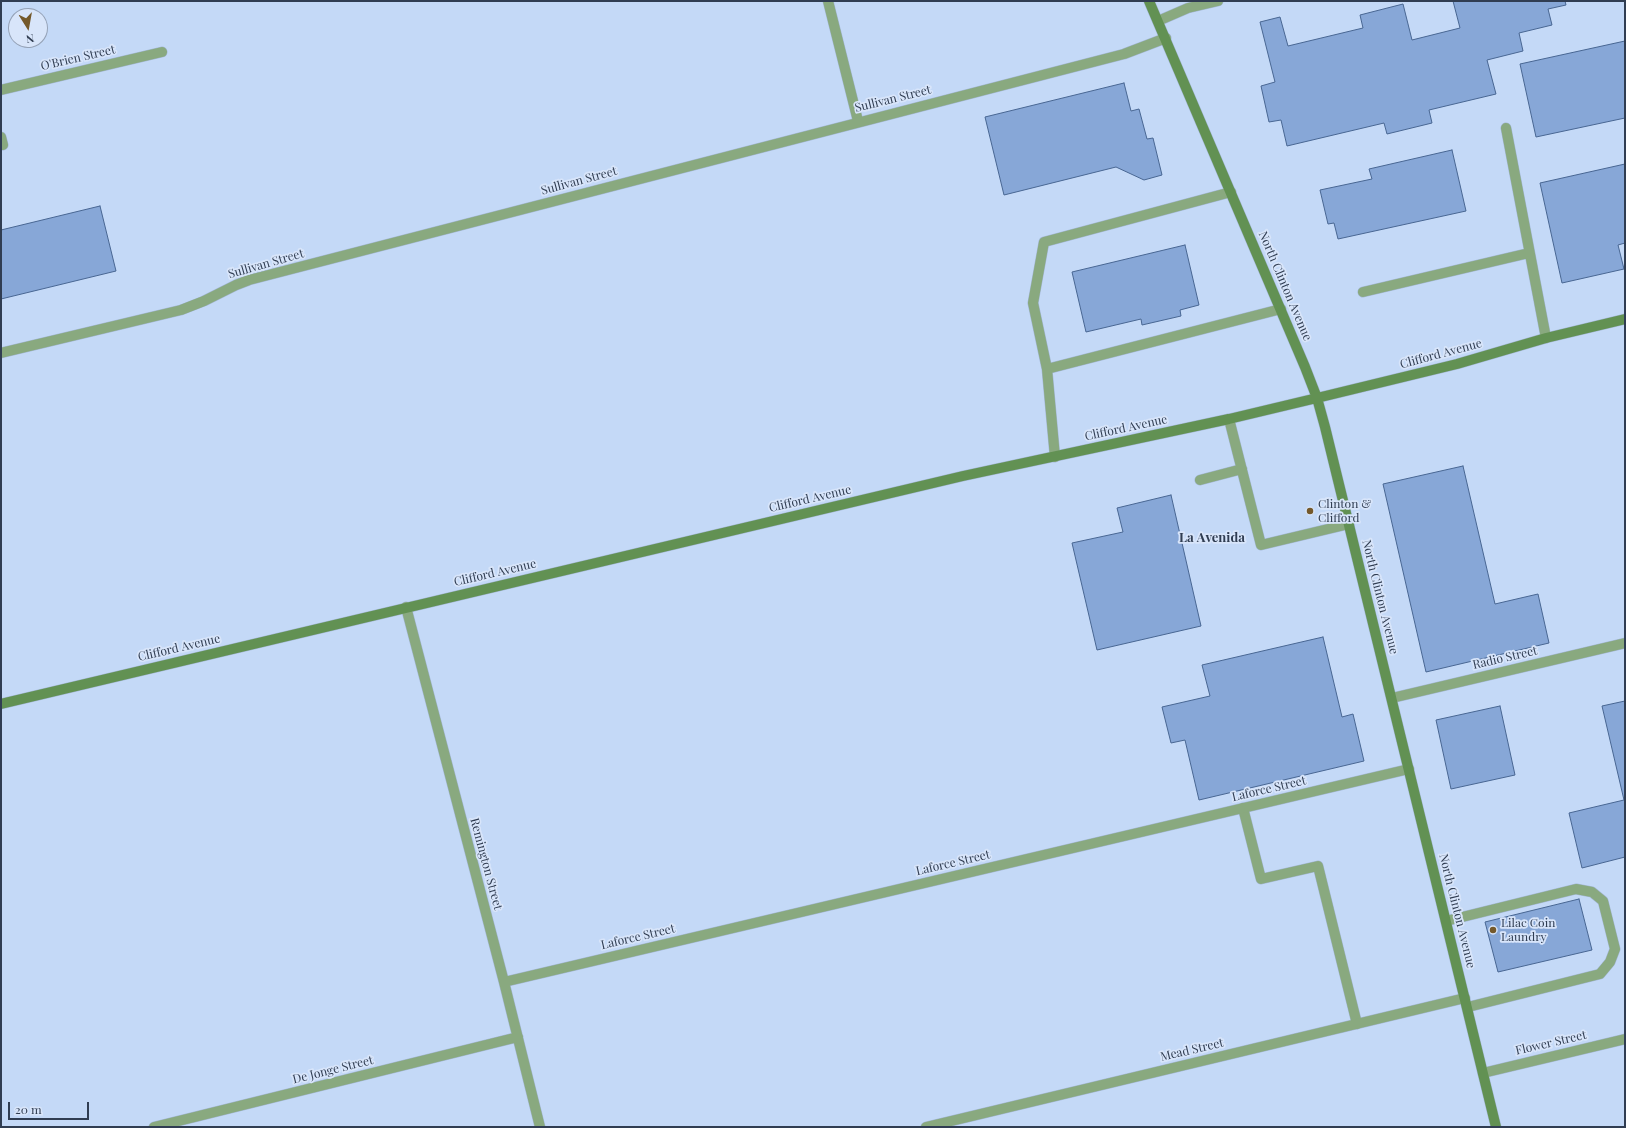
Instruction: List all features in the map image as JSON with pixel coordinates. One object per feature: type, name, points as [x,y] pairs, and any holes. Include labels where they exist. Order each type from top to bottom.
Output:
[{"type":"main road","name":"North Clinton Avenue","points":[[1149,1],[1166,38],[1317,398],[1392,698],[1496,1127]]},
{"type":"main road","name":"Clifford Avenue","points":[[1,704],[956,478],[1229,419],[1457,364],[1546,338],[1625,319]]},
{"type":"street","points":[[828,1],[858,122]]},
{"type":"street","points":[[1158,21],[1188,8],[1218,1]]},
{"type":"street","name":"Sullivan Street","points":[[1,353],[180,310],[204,301],[236,284],[257,278],[1124,54],[1166,38]]},
{"type":"street","name":"O'Brien Street","points":[[1,90],[162,52]]},
{"type":"street","points":[[1506,128],[1546,338]]},
{"type":"street","points":[[1,137],[3,145],[1,145]]},
{"type":"street","points":[[1055,457],[1047,369],[1033,303],[1044,242],[1231,192]]},
{"type":"street","points":[[1363,292],[1529,253]]},
{"type":"street","points":[[1047,369],[1280,309]]},
{"type":"street","points":[[1229,419],[1261,545],[1349,524]]},
{"type":"street","points":[[1200,480],[1242,469]]},
{"type":"street","name":"Remington Street","points":[[406,607],[504,982],[540,1127]]},
{"type":"street","name":"Radio Street","points":[[1392,698],[1625,644]]},
{"type":"street","name":"Laforce Street","points":[[504,982],[1409,769]]},
{"type":"street","points":[[1243,808],[1261,879],[1318,866],[1357,1024]]},
{"type":"street","name":"Mead Street","points":[[926,1127],[1357,1024],[1466,1003],[1600,974],[1610,962],[1615,949],[1603,901],[1592,892],[1576,889],[1446,921]]},
{"type":"street","name":"De Jonge Street","points":[[154,1127],[518,1037]]},
{"type":"street","name":"Flower Street","points":[[1483,1073],[1625,1039]]},
{"type":"building","points":[[1453,1],[1565,1],[1566,5],[1548,9],[1552,25],[1519,33],[1523,51],[1487,60],[1496,94],[1429,110],[1432,123],[1387,134],[1384,123],[1287,146],[1281,120],[1269,122],[1261,86],[1275,82],[1260,22],[1280,17],[1288,46],[1363,28],[1360,15],[1403,4],[1412,40],[1460,28]]},
{"type":"building","points":[[1625,41],[1625,118],[1536,137],[1520,64]]},
{"type":"building","points":[[1124,83],[1131,111],[1139,109],[1147,139],[1153,138],[1162,175],[1144,180],[1116,167],[1004,195],[985,117]]},
{"type":"building","points":[[1452,150],[1466,211],[1338,239],[1334,223],[1328,224],[1320,190],[1372,179],[1369,169]]},
{"type":"building","points":[[1625,164],[1625,243],[1618,245],[1624,269],[1562,283],[1540,183]]},
{"type":"building","points":[[100,206],[116,271],[1,299],[1,230]]},
{"type":"building","points":[[1185,245],[1199,305],[1180,310],[1181,316],[1142,325],[1141,319],[1086,332],[1072,272]]},
{"type":"building","points":[[1463,466],[1495,604],[1538,594],[1549,643],[1426,672],[1383,484]]},
{"type":"building","points":[[1171,495],[1201,626],[1097,650],[1072,543],[1123,532],[1117,508]]},
{"type":"building","points":[[1323,637],[1342,717],[1353,714],[1364,761],[1199,800],[1185,740],[1171,743],[1162,707],[1210,696],[1202,665]]},
{"type":"building","points":[[1625,701],[1625,857],[1582,868],[1569,813],[1624,800],[1602,706]]},
{"type":"building","points":[[1500,706],[1515,775],[1451,789],[1436,720]]},
{"type":"building","points":[[1579,899],[1592,950],[1498,972],[1485,922]]},
{"type":"place","name":"Clinton & Clifford","points":[[1310,511]]},
{"type":"place","name":"Lilac Coin Laundry","points":[[1493,930]]},
{"type":"district","name":"La Avenida","points":[[1212,538]]}]
